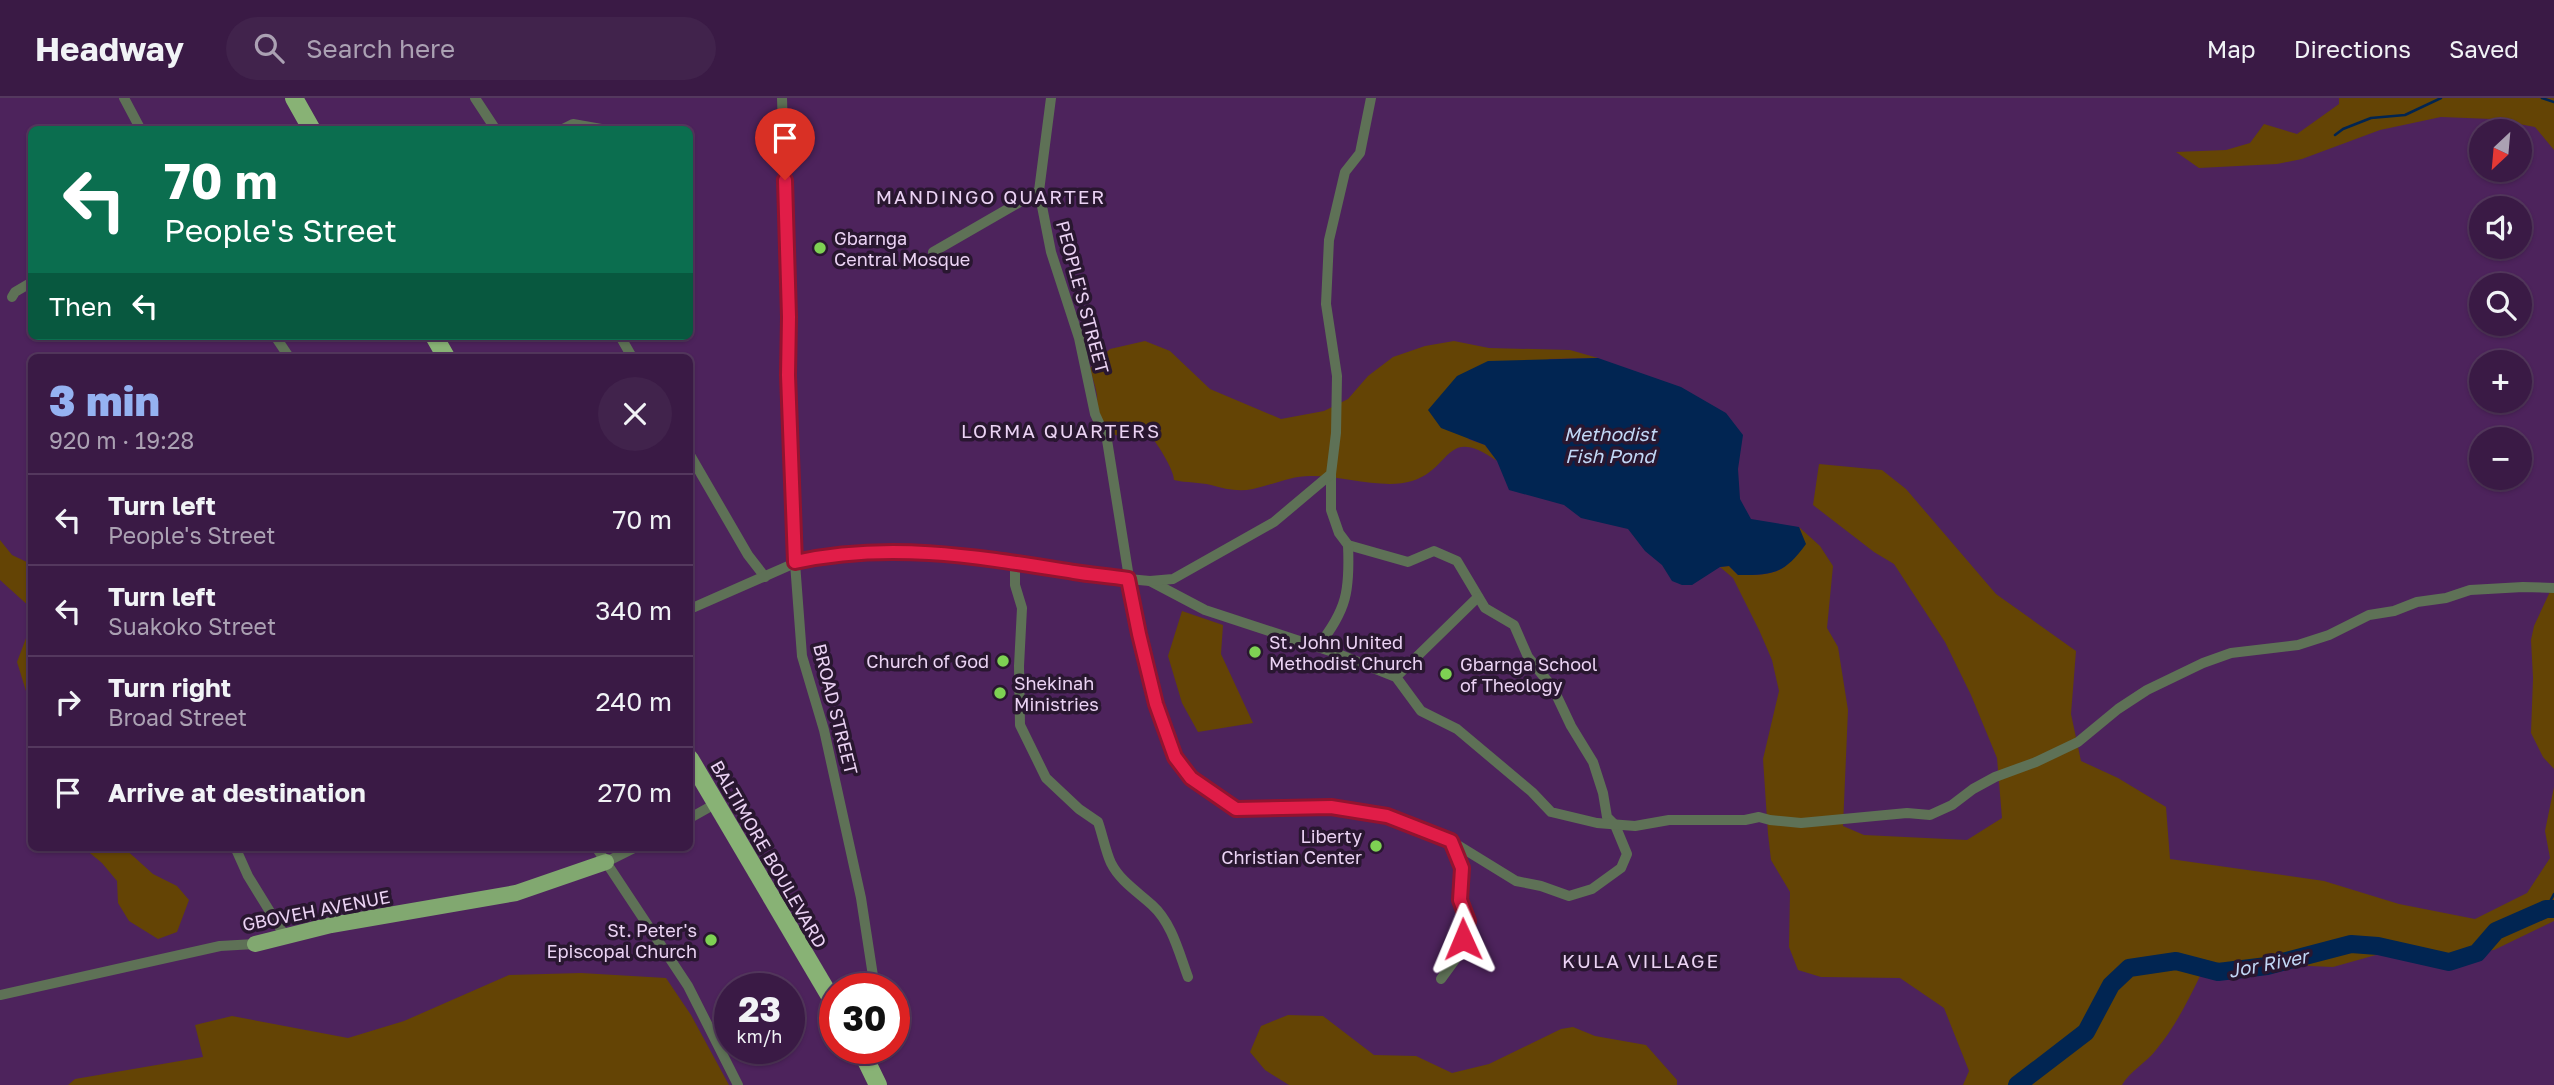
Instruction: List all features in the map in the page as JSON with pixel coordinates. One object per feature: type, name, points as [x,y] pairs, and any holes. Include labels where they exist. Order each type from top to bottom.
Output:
[{"type":"highway","points":[[294,98],[310,126]]},
{"type":"highway","name":"BALTIMORE BOULEVARD","points":[[693,764],[819,978]]},
{"type":"highway","points":[[868,1064],[878,1085]]},
{"type":"main road","name":"GBOVEH AVENUE","points":[[255,944],[331,925],[516,893],[606,862]]},
{"type":"street","points":[[124,98],[139,126]]},
{"type":"street","points":[[475,98],[493,126]]},
{"type":"street","name":"BROAD STREET","points":[[782,98],[789,317],[788,375],[795,562],[802,656],[824,730],[861,898],[873,973]]},
{"type":"street","name":"PEOPLE'S STREET","points":[[1051,98],[1039,191],[1051,252],[1079,338],[1095,414],[1107,440],[1139,634],[1156,704],[1175,757],[1191,778],[1236,809],[1331,807],[1387,816],[1451,841],[1516,881],[1569,896],[1592,889],[1621,868],[1627,854],[1615,825],[1607,817],[1593,762],[1553,688],[1528,657],[1514,625],[1485,608],[1457,561],[1434,551],[1408,562],[1348,545]]},
{"type":"street","points":[[1318,646],[1347,597],[1349,580],[1348,545],[1339,533],[1331,510],[1337,376],[1326,304],[1329,240],[1345,172],[1360,153],[1371,98]]},
{"type":"street","points":[[933,251],[1015,207],[1039,191]]},
{"type":"street","points":[[12,297],[28,284]]},
{"type":"street","points":[[693,460],[748,555],[765,577]]},
{"type":"street","points":[[693,608],[795,562],[856,552],[914,551],[1015,562],[1128,579],[1173,579],[1274,522],[1331,474]]},
{"type":"street","points":[[1015,562],[1015,585],[1022,608],[1020,725],[1046,778],[1079,809],[1098,822],[1111,863],[1136,893],[1153,905],[1180,950],[1188,977]]},
{"type":"street","points":[[1150,581],[1205,610],[1318,646],[1396,677],[1421,711],[1457,729],[1532,792],[1551,812],[1572,819],[1615,825],[1669,820],[1745,820],[1759,817],[1801,823],[1907,813],[1930,815],[1952,805],[1995,777],[2036,762],[2078,742],[2118,709],[2147,690],[2203,663],[2231,653],[2298,645],[2329,635],[2369,615],[2394,611],[2417,602],[2446,598],[2470,590],[2554,588]]},
{"type":"street","points":[[1396,677],[1478,597]]},
{"type":"street","points":[[693,816],[715,804]]},
{"type":"street","points":[[1441,979],[1457,957],[1468,921],[1460,900],[1462,868],[1451,841]]},
{"type":"street","points":[[237,851],[248,876],[285,936]]},
{"type":"street","points":[[599,851],[688,986],[738,1085]]},
{"type":"street","name":"GBOVEH AVENUE","points":[[606,862],[628,851]]},
{"type":"street","name":"GBOVEH AVENUE","points":[[0,995],[220,946],[255,944]]},
{"type":"shaded area","points":[[2339,98],[2554,98],[2554,150],[2532,126],[2532,119],[2441,117],[2380,130],[2302,159],[2277,164],[2199,168],[2176,152],[2226,150],[2250,143],[2264,124],[2297,134],[2339,104]]},
{"type":"shaded area","points":[[1145,341],[1170,351],[1210,389],[1281,419],[1324,411],[1348,399],[1368,376],[1393,357],[1425,346],[1454,341],[1489,348],[1570,350],[1598,358],[1549,359],[1468,439],[1485,445],[1497,461],[1480,451],[1467,447],[1458,448],[1435,468],[1412,481],[1388,484],[1303,476],[1253,489],[1237,490],[1174,480],[1168,462],[1147,431],[1129,431],[1118,436],[1102,425],[1090,368],[1110,349]]},
{"type":"shaded area","points":[[1819,464],[1882,470],[1906,489],[1996,594],[2076,651],[2071,714],[2081,761],[2118,778],[2166,807],[2170,859],[2324,881],[2399,904],[2475,919],[2527,893],[2550,858],[2545,831],[2554,787],[2554,921],[2494,950],[2442,956],[2383,953],[2333,967],[2286,965],[2201,974],[2181,1014],[2163,1041],[2122,1085],[1963,1085],[1969,1071],[1944,1008],[1900,978],[1821,977],[1798,970],[1789,947],[1790,892],[1771,860],[1763,759],[1779,691],[1772,660],[1759,630],[1733,578],[1720,567],[1729,566],[1738,575],[1777,571],[1791,562],[1805,544],[1799,527],[1820,546],[1833,566],[1827,628],[1838,647],[1848,710],[1843,826],[1864,835],[1967,840],[2002,818],[1997,758],[1945,642],[1894,564],[1813,505]]},
{"type":"shaded area","points":[[0,540],[12,555],[28,563],[28,605],[0,580]]},
{"type":"shaded area","points":[[2554,583],[2554,769],[2543,757],[2531,733],[2531,640],[2534,626]]},
{"type":"shaded area","points":[[1182,611],[1223,625],[1221,654],[1253,723],[1198,732],[1182,703],[1168,656]]},
{"type":"shaded area","points":[[28,633],[28,695],[26,691],[17,662]]},
{"type":"shaded area","points":[[87,851],[127,851],[153,874],[177,886],[189,900],[177,932],[158,939],[129,921],[118,903],[117,881]]},
{"type":"shaded area","points":[[581,973],[666,978],[691,1015],[714,1057],[714,1064],[718,1064],[729,1085],[68,1085],[75,1079],[203,1057],[195,1025],[232,1016],[348,1038],[404,1021],[509,975]]},
{"type":"shaded area","points":[[1288,1015],[1323,1016],[1374,1055],[1416,1056],[1452,1073],[1489,1064],[1561,1029],[1573,1027],[1595,1036],[1646,1045],[1677,1080],[1677,1085],[1289,1085],[1265,1070],[1250,1052],[1261,1026]]},
{"type":"water","name":"Methodist Fish Pond","points":[[1598,358],[1681,387],[1726,413],[1743,435],[1738,469],[1740,499],[1751,519],[1799,527],[1806,544],[1791,561],[1770,573],[1738,575],[1729,566],[1720,567],[1692,585],[1672,581],[1662,565],[1645,551],[1628,529],[1581,518],[1564,505],[1509,490],[1497,461],[1485,445],[1441,428],[1428,410],[1457,376],[1488,361]]},
{"type":"waterway","points":[[2335,135],[2371,118],[2405,115],[2441,98]]},
{"type":"waterway","points":[[2542,98],[2554,102]]},
{"type":"waterway","points":[[2546,909],[2554,894]]},
{"type":"waterway","name":"Jor River","points":[[2017,1085],[2086,1032],[2111,985],[2129,968],[2176,961],[2218,972],[2267,966],[2351,944],[2378,946],[2449,962],[2477,953],[2496,931],[2546,909],[2554,909]]},
{"type":"place","name":"Gbarnga Central Mosque","points":[[820,248]]},
{"type":"place","name":"St. John United Methodist Church","points":[[1255,652]]},
{"type":"place","name":"Church of God","points":[[1003,661]]},
{"type":"place","name":"Gbarnga School of Theology","points":[[1446,674]]},
{"type":"place","name":"Shekinah Ministries","points":[[1000,693]]},
{"type":"place","name":"Liberty Christian Center","points":[[1376,846]]},
{"type":"place","name":"St. Peter's Episcopal Church","points":[[711,940]]},
{"type":"district","name":"MANDINGO QUARTER","points":[[991,196]]},
{"type":"district","name":"LORMA QUARTERS","points":[[1061,430]]},
{"type":"district","name":"KULA VILLAGE","points":[[1641,960]]},
{"type":"route","points":[[785,180],[788,375],[795,562],[856,552],[914,551],[1015,562],[1128,579],[1156,704],[1175,757],[1191,778],[1236,809],[1331,807],[1387,816],[1451,841],[1462,868],[1460,900],[1468,921],[1463,939]]}]
